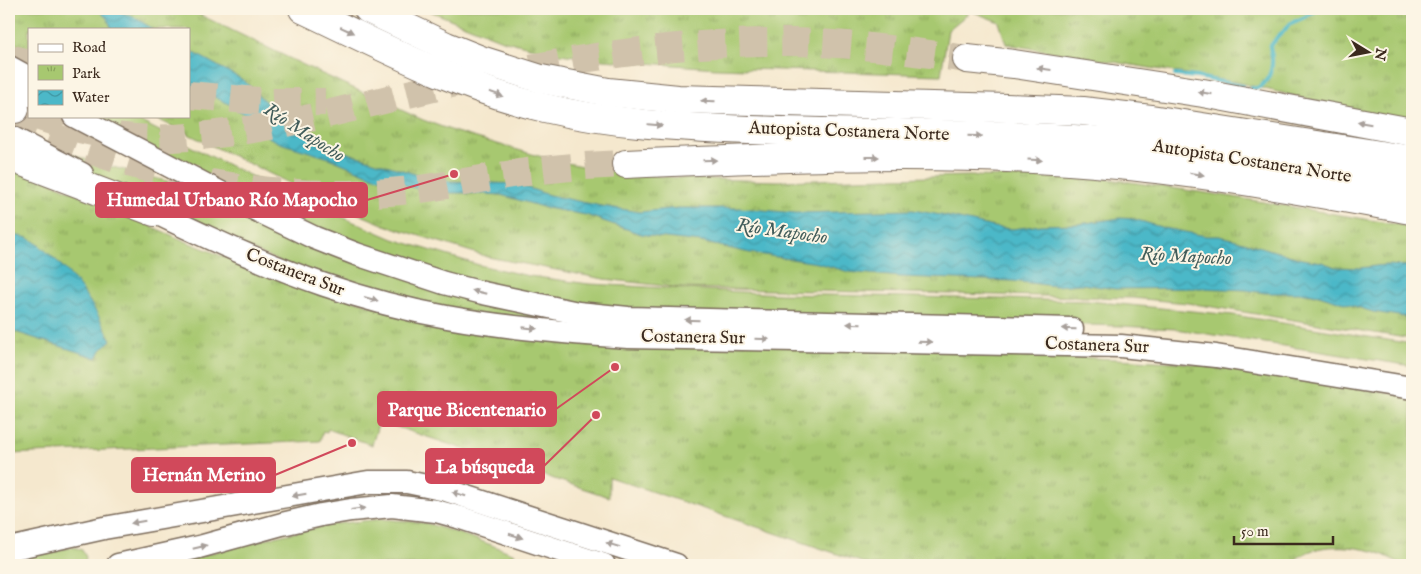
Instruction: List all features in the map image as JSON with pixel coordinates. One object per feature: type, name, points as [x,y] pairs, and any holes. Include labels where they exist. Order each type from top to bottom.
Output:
[{"type":"highway","name":"Autopista Costanera Norte","points":[[303,9],[411,60],[471,85],[520,102],[582,116],[699,128],[1037,137],[1103,141],[1146,145],[1412,187]]},
{"type":"highway","name":"Autopista Costanera Norte","points":[[368,9],[446,46],[497,65],[572,86],[642,97],[706,101],[1083,111],[1151,119],[1412,160]]},
{"type":"highway","points":[[967,59],[1098,76],[1203,93],[1412,132]]},
{"type":"highway","points":[[9,157],[154,212]]},
{"type":"highway","points":[[626,164],[784,158],[875,157],[1059,161],[1118,165],[1198,174],[1412,210]]},
{"type":"main road","points":[[9,67],[28,77]]},
{"type":"main road","name":"Costanera Sur","points":[[13,110],[154,212],[266,264],[302,278],[374,300],[446,317],[581,334],[628,337],[1122,346],[1216,356],[1412,388]]},
{"type":"main road","name":"Costanera Sur","points":[[78,118],[225,195],[315,238],[356,254],[444,283],[578,313],[628,318],[1123,331],[1200,338],[1412,372]]},
{"type":"main road","name":"Costanera Sur","points":[[108,118],[402,269]]},
{"type":"main road","points":[[9,549],[89,531],[368,482],[407,482],[446,490],[676,565]]},
{"type":"main road","points":[[118,565],[199,547],[321,515],[372,507],[392,506],[423,509],[458,517],[604,565]]},
{"type":"green space","points":[[9,9],[188,9],[423,120],[456,132],[556,161],[615,172],[680,178],[776,181],[969,176],[1109,179],[1227,196],[1412,227],[1412,339],[1188,303],[1132,298],[682,288],[604,279],[488,257],[385,225],[314,195],[155,118],[190,118],[190,28],[28,28],[28,54],[9,45]]},
{"type":"green space","points":[[425,9],[1412,9],[1412,123],[1240,83],[1006,44],[999,22],[971,11],[948,30],[941,75],[716,68],[603,60],[553,53],[502,40]]},
{"type":"green space","points":[[88,118],[133,118],[275,188],[393,239],[479,265],[529,276],[589,284],[781,294],[1088,301],[1233,315],[1412,344],[1412,366],[1176,329],[636,311],[557,305],[359,251]]},
{"type":"green space","points":[[13,131],[90,161],[185,186],[580,321],[579,326],[478,314],[386,295],[297,269],[155,208]]},
{"type":"green space","points":[[9,164],[187,242],[273,276],[380,308],[955,351],[1175,362],[1269,373],[1412,397],[1412,565],[1398,562],[1376,552],[1354,548],[1330,547],[1308,552],[1291,565],[870,565],[609,477],[609,497],[379,421],[372,445],[328,429],[327,432],[323,431],[320,441],[9,454]]},
{"type":"green space","points":[[382,519],[426,523],[515,554],[509,565],[164,565],[269,538],[334,524]]},
{"type":"green space","points":[[74,547],[82,550],[86,557],[85,561],[66,565],[9,565],[9,559]]},
{"type":"water","points":[[97,9],[113,9],[134,17],[151,28],[112,28],[107,18]]},
{"type":"water","name":"Río Mapocho","points":[[190,51],[243,80],[277,113],[345,152],[421,176],[446,181],[516,184],[549,195],[640,212],[678,208],[741,208],[796,213],[913,210],[994,227],[1013,229],[1041,225],[1079,224],[1120,218],[1134,219],[1164,228],[1233,239],[1335,267],[1412,266],[1412,318],[1373,312],[1319,295],[1306,293],[1265,293],[1246,290],[1201,288],[1115,289],[1082,284],[1055,286],[1013,281],[900,277],[849,272],[818,263],[750,253],[701,242],[641,234],[586,215],[546,208],[501,195],[433,193],[372,176],[329,158],[280,143],[268,137],[250,118],[229,104],[190,85]]},
{"type":"water","points":[[9,234],[28,238],[38,244],[67,271],[84,293],[111,340],[101,350],[97,358],[9,330]]},
{"type":"waterway","points":[[1251,88],[1260,86],[1267,79],[1272,64],[1270,47],[1278,36],[1289,24],[1319,9]]},
{"type":"waterway","points":[[984,45],[1001,50]]},
{"type":"waterway","points":[[1175,75],[1197,77],[1242,86]]},
{"type":"tunnel","points":[[43,118],[80,129],[124,137],[166,138],[209,135],[293,122],[522,69],[626,53],[709,44],[764,42],[836,44],[967,59]]},
{"type":"tunnel","points":[[9,58],[28,63]]},
{"type":"tunnel","points":[[190,95],[270,102],[325,102]]},
{"type":"tunnel","points":[[10,120],[94,152],[146,168],[208,182],[272,191],[337,194],[401,191],[536,171],[626,164]]},
{"type":"place","name":"Humedal Urbano Río Mapocho","points":[[454,174]]},
{"type":"place","name":"Parque Bicentenario","points":[[615,367]]},
{"type":"place","name":"La búsqueda","points":[[596,415]]},
{"type":"place","name":"Hernán Merino","points":[[352,443]]}]
